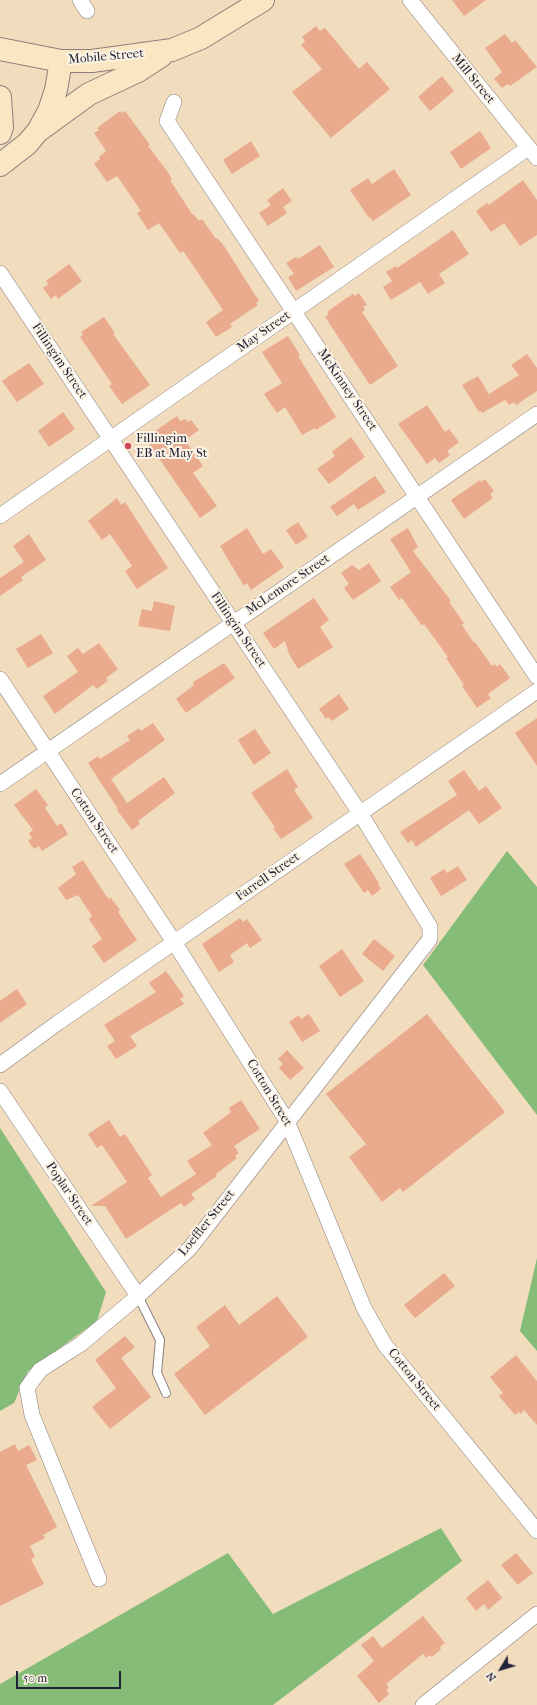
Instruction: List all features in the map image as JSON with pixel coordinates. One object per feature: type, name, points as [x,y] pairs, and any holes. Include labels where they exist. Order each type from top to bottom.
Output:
[{"type":"street","name":"Mobile Street","points":[[0,164],[27,144],[38,131],[49,111],[56,90],[61,61],[92,61],[172,50],[201,38],[263,0]]},
{"type":"street","name":"Mill Street","points":[[410,0],[532,153]]},
{"type":"street","points":[[0,50],[61,61]]},
{"type":"street","points":[[38,131],[89,94],[138,70],[172,50]]},
{"type":"street","points":[[0,97],[2,127],[0,133]]},
{"type":"street","name":"McKinney Street","points":[[174,102],[167,121],[537,677]]},
{"type":"street","name":"May Street","points":[[0,516],[294,311],[532,153]]},
{"type":"street","name":"Fillingim Street","points":[[0,273],[360,813],[430,927],[430,939],[390,990]]},
{"type":"street","name":"McLemore Street","points":[[0,784],[233,622],[537,414]]},
{"type":"street","name":"Cotton Street","points":[[0,679],[174,942],[287,1121],[364,1308],[385,1345],[537,1530]]},
{"type":"street","name":"Farrell Street","points":[[0,1065],[59,1022],[537,691]]},
{"type":"street","name":"Loeffler Street","points":[[99,1579],[32,1415],[27,1388],[40,1370],[81,1344],[138,1296],[190,1248],[390,990]]},
{"type":"street","name":"Poplar Street","points":[[0,1091],[138,1296]]},
{"type":"street","points":[[423,1705],[537,1614]]},
{"type":"lane","points":[[138,1296],[160,1340],[157,1373],[166,1394]]},
{"type":"green space","points":[[507,851],[537,887],[537,1115],[423,965]]},
{"type":"green space","points":[[0,1128],[106,1292],[97,1321],[28,1371],[14,1403],[0,1411]]},
{"type":"green space","points":[[537,1258],[537,1351],[520,1331]]},
{"type":"green space","points":[[441,1528],[462,1561],[273,1705],[0,1705],[0,1684],[228,1553],[273,1614]]},
{"type":"building","points":[[452,0],[486,0],[464,16]]},
{"type":"building","points":[[316,26],[320,31],[325,28],[359,69],[367,62],[390,89],[331,138],[292,92],[322,69],[301,45],[305,41],[302,37]]},
{"type":"building","points":[[505,34],[512,43],[515,40],[537,67],[510,86],[508,84],[502,88],[494,79],[502,72],[485,48]]},
{"type":"building","points":[[442,76],[454,91],[430,111],[418,97]]},
{"type":"building","points":[[120,111],[122,113],[125,111],[150,145],[148,146],[167,171],[172,179],[170,180],[192,214],[199,221],[202,219],[216,239],[217,238],[224,246],[259,301],[256,303],[258,305],[230,324],[232,327],[216,337],[206,322],[223,310],[183,251],[180,253],[159,223],[148,230],[137,213],[141,211],[117,176],[107,182],[94,164],[106,151],[94,133],[99,130],[97,128]]},
{"type":"building","points":[[480,131],[491,148],[461,169],[450,152]]},
{"type":"building","points":[[251,141],[260,156],[232,174],[223,160]]},
{"type":"building","points":[[394,169],[411,195],[373,221],[370,217],[369,218],[350,190],[368,178],[372,184]]},
{"type":"building","points":[[523,180],[537,200],[537,235],[520,246],[504,223],[491,232],[476,211],[487,203],[489,205]]},
{"type":"building","points":[[283,188],[292,201],[283,207],[287,213],[268,226],[259,213],[271,205],[267,200]]},
{"type":"building","points":[[453,230],[469,254],[439,274],[445,283],[428,294],[420,282],[391,300],[383,287],[392,281],[386,272],[396,266],[397,268]]},
{"type":"building","points":[[320,245],[334,267],[296,291],[288,277],[294,274],[286,263],[296,257],[298,259]]},
{"type":"building","points":[[69,264],[82,281],[58,299],[56,295],[51,299],[43,288],[49,284],[46,281]]},
{"type":"building","points":[[359,293],[367,305],[363,307],[365,310],[362,312],[398,366],[370,385],[325,317],[329,314],[327,312],[345,299],[353,294],[355,296]]},
{"type":"building","points":[[104,317],[115,333],[113,334],[150,385],[122,404],[109,386],[112,384],[80,337],[83,335],[81,332]]},
{"type":"building","points":[[288,336],[300,355],[298,356],[336,417],[316,430],[315,428],[302,435],[285,407],[277,413],[264,394],[282,383],[262,352]]},
{"type":"building","points":[[527,354],[537,368],[537,391],[516,405],[514,402],[509,405],[505,400],[482,413],[481,411],[479,412],[462,385],[478,376],[489,394],[519,375],[511,365]]},
{"type":"building","points":[[29,363],[44,384],[17,402],[2,381]]},
{"type":"building","points":[[427,405],[445,432],[449,429],[459,442],[447,451],[450,455],[439,463],[435,458],[427,464],[398,424]]},
{"type":"building","points":[[63,412],[75,429],[49,447],[38,431]]},
{"type":"building","points":[[177,416],[180,421],[185,419],[188,422],[191,420],[199,430],[185,440],[203,466],[193,473],[217,506],[200,518],[145,438]]},
{"type":"building","points":[[351,437],[365,457],[329,484],[317,469],[335,456],[332,452]]},
{"type":"building","points":[[375,476],[386,492],[358,510],[354,504],[337,516],[330,507]]},
{"type":"building","points":[[485,479],[494,491],[490,494],[493,498],[464,519],[451,500],[480,480],[481,482]]},
{"type":"building","points":[[117,498],[121,505],[125,502],[168,568],[137,589],[125,571],[132,566],[110,534],[102,540],[88,521]]},
{"type":"building","points":[[298,522],[308,537],[296,545],[286,530]]},
{"type":"building","points":[[247,528],[263,554],[271,549],[284,567],[251,590],[247,583],[244,586],[220,546]]},
{"type":"building","points":[[408,528],[418,547],[413,551],[451,601],[449,602],[464,623],[462,625],[474,643],[475,642],[492,666],[495,664],[497,667],[500,664],[510,678],[488,694],[491,698],[477,708],[446,658],[448,657],[424,624],[422,626],[402,598],[399,600],[390,587],[411,572],[390,539]]},
{"type":"building","points":[[29,534],[46,560],[21,577],[23,580],[0,596],[0,578],[24,562],[13,546]]},
{"type":"building","points":[[369,563],[381,581],[353,600],[344,588],[349,584],[341,573],[352,565],[359,570]]},
{"type":"building","points":[[314,598],[329,620],[320,627],[333,647],[298,669],[289,654],[285,641],[274,649],[263,633]]},
{"type":"building","points":[[154,601],[175,606],[170,631],[138,626],[142,609],[152,611]]},
{"type":"building","points":[[41,634],[53,653],[28,668],[16,649]]},
{"type":"building","points":[[99,643],[118,669],[106,678],[108,681],[97,689],[93,685],[55,714],[43,696],[78,672],[67,656],[78,648],[83,654]]},
{"type":"building","points":[[224,663],[235,678],[186,713],[176,699],[194,685],[193,682]]},
{"type":"building","points":[[339,694],[349,709],[332,721],[328,717],[326,719],[319,709]]},
{"type":"building","points":[[537,718],[537,766],[515,733]]},
{"type":"building","points":[[153,723],[165,740],[111,779],[127,803],[164,777],[175,793],[138,821],[140,824],[132,830],[117,810],[118,809],[88,763],[98,756],[100,759],[130,740],[127,736],[139,728],[141,731]]},
{"type":"building","points":[[255,729],[271,753],[254,765],[238,740]]},
{"type":"building","points":[[287,769],[298,787],[294,790],[313,818],[281,839],[273,828],[275,827],[251,793]]},
{"type":"building","points":[[464,770],[479,791],[486,786],[502,808],[479,824],[469,810],[416,847],[412,840],[408,843],[400,832],[457,795],[448,781]]},
{"type":"building","points":[[36,789],[48,805],[45,808],[57,826],[61,823],[68,834],[42,851],[39,846],[34,849],[28,841],[32,838],[29,833],[33,830],[14,805]]},
{"type":"building","points":[[360,854],[379,883],[378,884],[381,889],[372,896],[368,890],[364,893],[344,864]]},
{"type":"building","points":[[83,860],[104,893],[109,899],[111,898],[120,910],[118,912],[137,940],[104,963],[92,946],[102,939],[89,919],[92,916],[78,895],[66,900],[58,888],[76,874],[72,867]]},
{"type":"building","points":[[458,866],[467,880],[441,896],[430,878],[444,869],[447,873]]},
{"type":"building","points":[[240,918],[243,922],[247,919],[262,940],[250,948],[247,943],[230,955],[234,962],[219,972],[202,944]]},
{"type":"building","points":[[374,939],[395,956],[383,971],[362,954]]},
{"type":"building","points":[[342,949],[364,981],[340,997],[319,966]]},
{"type":"building","points":[[166,971],[184,996],[180,999],[184,1004],[130,1036],[137,1046],[116,1059],[107,1046],[115,1041],[104,1025],[156,992],[149,983]]},
{"type":"building","points":[[17,989],[27,1004],[0,1023],[0,1001]]},
{"type":"building","points":[[309,1014],[320,1031],[302,1042],[289,1022],[299,1015],[301,1019]]},
{"type":"building","points":[[427,1014],[505,1112],[403,1192],[400,1188],[382,1202],[349,1157],[366,1144],[326,1094]]},
{"type":"building","points":[[287,1050],[304,1068],[290,1080],[279,1068],[283,1064],[278,1059]]},
{"type":"building","points":[[241,1100],[260,1129],[234,1146],[239,1153],[235,1156],[237,1158],[216,1174],[217,1176],[191,1194],[195,1199],[184,1207],[181,1203],[126,1239],[105,1206],[91,1206],[127,1182],[102,1145],[97,1148],[88,1134],[109,1120],[120,1137],[125,1134],[152,1175],[148,1178],[161,1197],[196,1174],[187,1161],[212,1145],[203,1133],[231,1112],[229,1108]]},
{"type":"building","points":[[444,1273],[455,1286],[415,1318],[404,1305]]},
{"type":"building","points":[[277,1296],[308,1337],[205,1415],[174,1374],[210,1346],[196,1327],[225,1305],[239,1325]]},
{"type":"building","points":[[125,1336],[135,1347],[121,1358],[151,1397],[110,1429],[92,1407],[116,1388],[95,1360]]},
{"type":"building","points":[[516,1355],[537,1381],[537,1425],[524,1410],[521,1414],[519,1412],[515,1415],[499,1396],[503,1393],[490,1377]]},
{"type":"building","points":[[15,1444],[18,1451],[29,1445],[32,1450],[37,1460],[26,1465],[57,1527],[43,1535],[45,1538],[30,1546],[35,1557],[31,1559],[44,1584],[0,1606],[0,1452]]},
{"type":"building","points":[[516,1553],[533,1573],[518,1585],[501,1565]]},
{"type":"building","points":[[488,1580],[502,1598],[488,1610],[484,1604],[476,1611],[466,1598]]},
{"type":"building","points":[[423,1616],[445,1643],[432,1657],[430,1655],[426,1658],[423,1654],[386,1684],[389,1688],[386,1690],[389,1694],[379,1703],[357,1676],[374,1661],[361,1645],[373,1636],[382,1648]]},
{"type":"place","name":"Fillingim EB at May St","points":[[128,446]]}]
